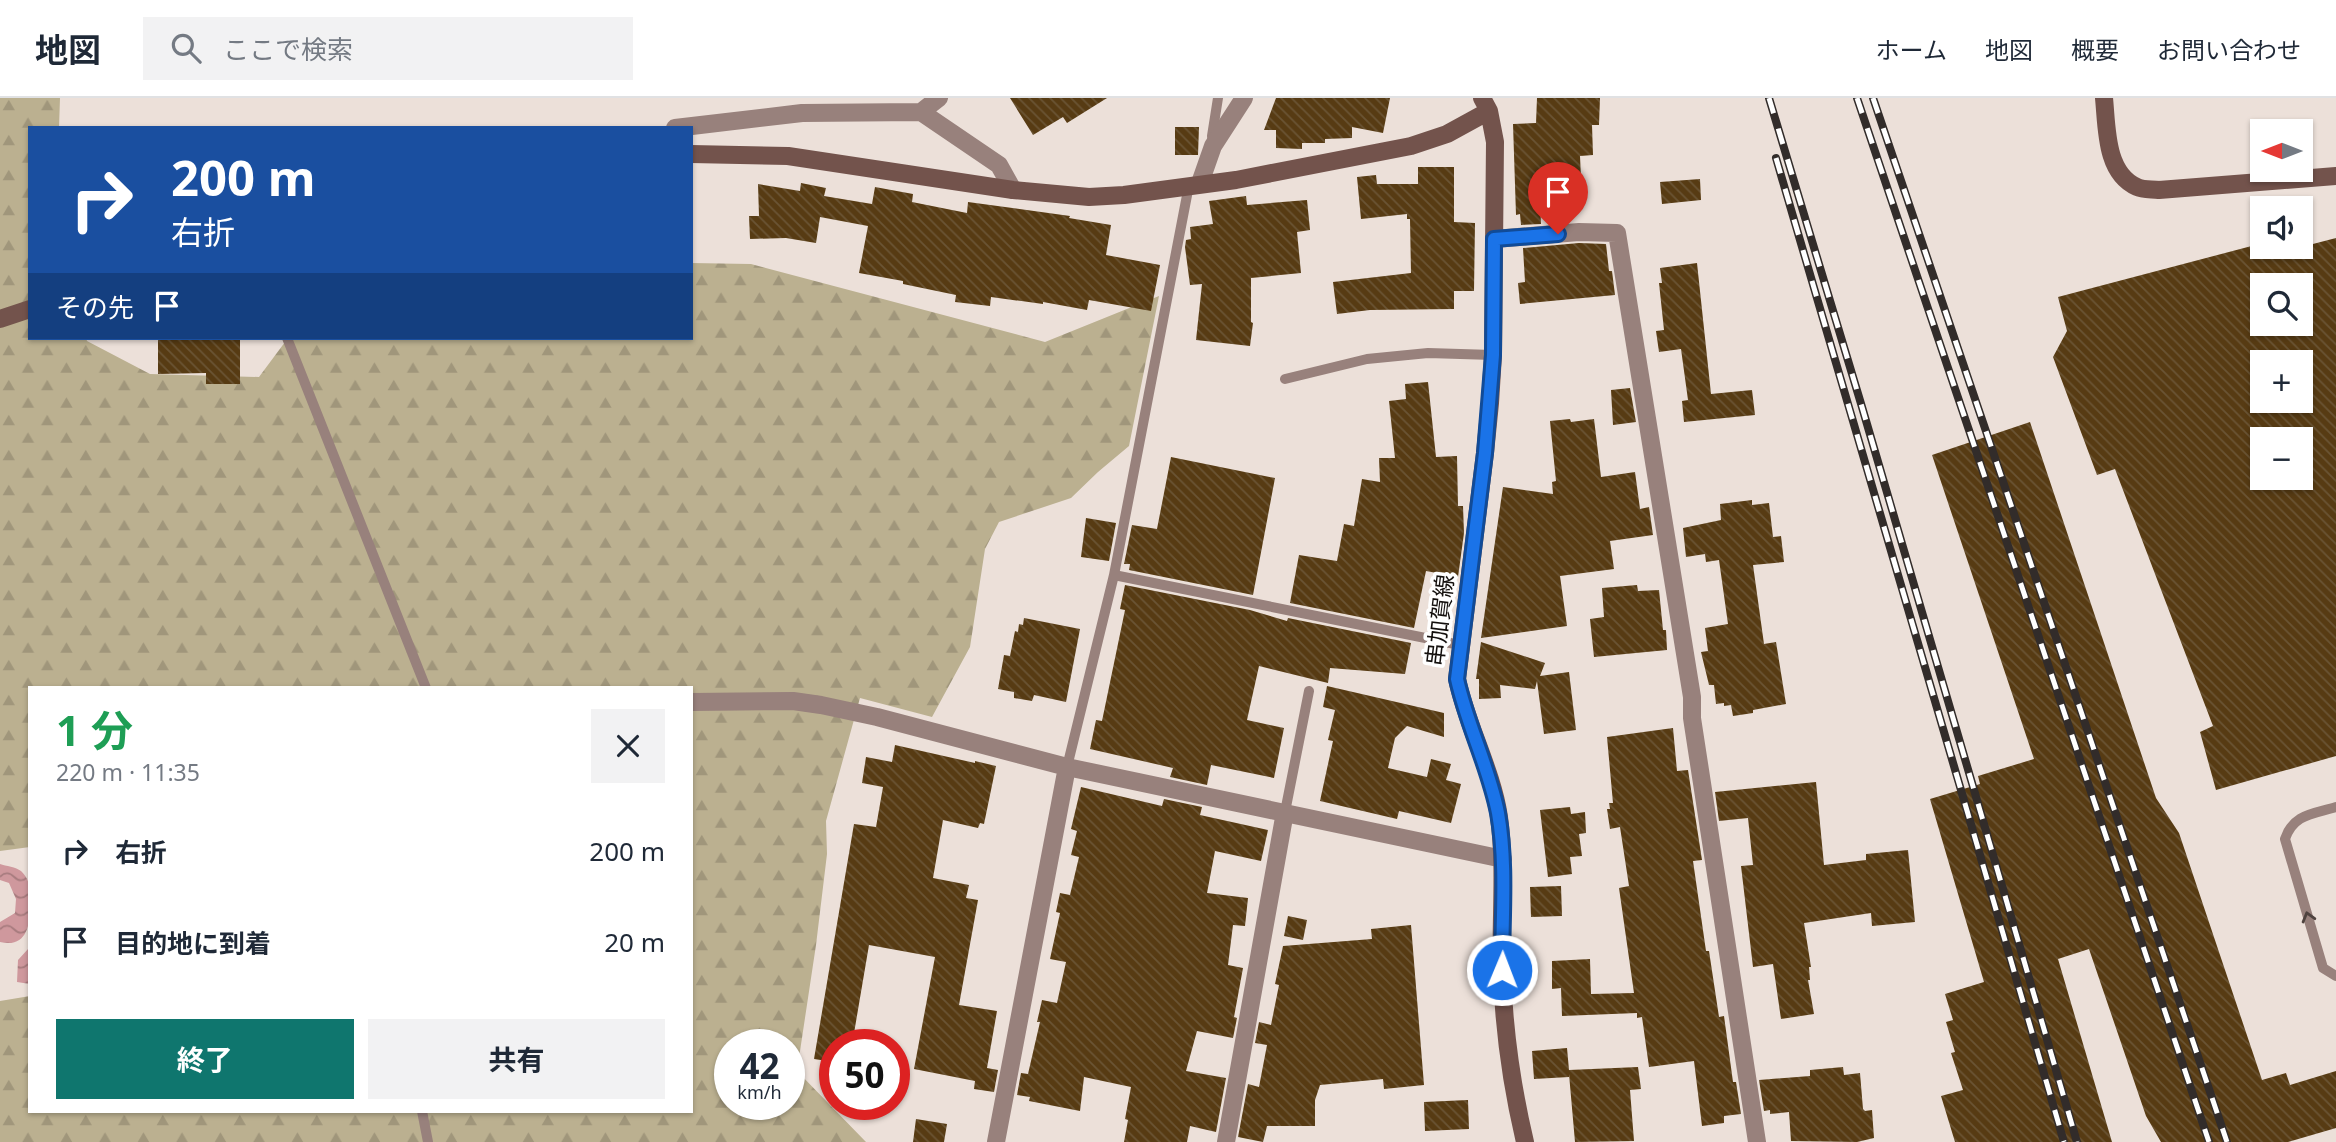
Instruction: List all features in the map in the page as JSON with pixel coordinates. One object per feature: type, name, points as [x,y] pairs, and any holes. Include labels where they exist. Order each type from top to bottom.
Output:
[{"type":"street","points":[[921,112],[939,98]]},
{"type":"street","points":[[1195,184],[1213,146],[1244,98]]},
{"type":"street","points":[[2104,98],[2109,144],[2115,165],[2125,180],[2138,188],[2159,190],[2336,176]]},
{"type":"street","points":[[693,154],[788,156],[1013,190],[1089,197],[1124,195],[1236,180],[1411,146],[1447,134],[1486,104]]},
{"type":"street","name":"串加賀線","points":[[1486,104],[1495,142],[1493,355],[1485,453],[1457,679],[1463,708],[1490,780],[1498,815],[1503,859],[1502,970],[1505,1036],[1511,1084],[1525,1142]]},
{"type":"street","points":[[692,126],[802,113],[921,112],[999,165],[1013,190]]},
{"type":"street","points":[[1494,239],[1579,232],[1617,233],[1692,697],[1692,718],[1757,1142]]},
{"type":"street","points":[[0,319],[28,310]]},
{"type":"street","points":[[693,702],[793,701],[821,705],[1067,767],[1503,859]]},
{"type":"street","points":[[996,1142],[1067,767]]},
{"type":"street","points":[[1226,1142],[1285,813]]},
{"type":"lane","points":[[1213,146],[1218,98]]},
{"type":"lane","points":[[1067,767],[1114,575],[1195,184]]},
{"type":"lane","points":[[288,340],[425,686]]},
{"type":"lane","points":[[1285,379],[1367,359],[1429,353],[1493,355]]},
{"type":"lane","points":[[1114,575],[1460,645]]},
{"type":"lane","points":[[1285,813],[1309,691]]},
{"type":"lane","points":[[2336,807],[2299,818],[2289,828],[2285,839],[2323,968],[2336,976]]},
{"type":"lane","points":[[422,1113],[428,1142]]},
{"type":"green space","points":[[0,98],[60,98],[59,126],[28,126],[28,340],[87,340],[150,374],[259,377],[287,340],[693,340],[693,263],[751,264],[1045,342],[1159,296],[1129,446],[1071,498],[999,522],[985,549],[970,647],[932,717],[860,698],[826,821],[827,854],[803,1029],[714,1029],[714,1120],[805,1120],[805,1079],[819,1094],[819,1120],[845,1120],[866,1142],[0,1142],[0,1001],[28,996],[28,1113],[693,1113],[693,686],[28,686],[28,847],[0,851]]},
{"type":"water","points":[[0,864],[21,871],[28,882],[27,929],[15,942],[0,942],[0,922],[15,913],[16,899],[9,883],[0,880]]},
{"type":"water","points":[[28,949],[28,984],[17,982],[18,960]]},
{"type":"building","points":[[1010,98],[1107,98],[1067,123],[1063,117],[1033,135]]},
{"type":"building","points":[[1276,98],[1390,98],[1383,133],[1352,127],[1352,138],[1325,139],[1325,143],[1302,143],[1302,149],[1276,148],[1276,130],[1264,130]]},
{"type":"building","points":[[1537,98],[1600,98],[1599,125],[1592,125],[1593,155],[1580,156],[1582,200],[1540,202],[1541,224],[1521,225],[1520,214],[1516,215],[1513,124],[1536,123]]},
{"type":"building","points":[[1175,127],[1199,127],[1198,155],[1175,155]]},
{"type":"building","points":[[1418,167],[1454,167],[1454,222],[1475,223],[1474,291],[1454,291],[1454,309],[1370,310],[1337,314],[1333,282],[1411,273],[1410,219],[1407,219],[1407,214],[1361,219],[1357,177],[1376,175],[1377,184],[1418,184]]},
{"type":"building","points":[[1700,179],[1701,200],[1662,204],[1660,182]]},
{"type":"building","points":[[801,183],[826,188],[824,196],[872,204],[875,187],[913,194],[912,202],[967,213],[968,202],[1070,216],[1069,218],[1111,225],[1106,255],[1160,265],[1151,311],[1089,300],[1087,310],[991,297],[990,306],[955,302],[956,295],[859,273],[868,226],[820,217],[816,243],[786,238],[750,239],[749,216],[759,216],[758,184],[800,191]]},
{"type":"building","points":[[1246,196],[1247,205],[1307,200],[1310,230],[1297,232],[1301,273],[1251,278],[1253,323],[1250,346],[1196,340],[1202,284],[1190,285],[1185,247],[1186,240],[1191,239],[1190,227],[1213,224],[1209,201]]},
{"type":"building","points":[[2336,238],[2336,756],[2216,790],[2200,732],[2213,726],[2115,469],[2097,475],[2053,357],[2067,331],[2058,297],[2250,246],[2250,259],[2313,259],[2313,244]]},
{"type":"building","points":[[1579,243],[1606,244],[1615,295],[1520,304],[1518,283],[1525,282],[1523,248]]},
{"type":"building","points":[[1697,263],[1711,394],[1752,390],[1755,415],[1684,422],[1682,401],[1688,400],[1681,349],[1659,352],[1656,331],[1664,330],[1660,268]]},
{"type":"building","points":[[158,340],[240,340],[240,384],[206,384],[206,373],[158,374]]},
{"type":"building","points":[[1428,382],[1436,457],[1457,456],[1458,506],[1463,506],[1464,533],[1458,577],[1426,571],[1414,628],[1290,603],[1299,555],[1337,561],[1344,524],[1354,526],[1362,479],[1380,482],[1379,458],[1395,458],[1389,401],[1406,399],[1405,384]]},
{"type":"building","points":[[1630,388],[1636,422],[1613,425],[1611,390]]},
{"type":"building","points":[[1570,419],[1571,422],[1594,419],[1601,477],[1635,472],[1640,509],[1649,507],[1653,535],[1610,541],[1614,569],[1560,576],[1567,626],[1481,638],[1503,487],[1553,494],[1552,482],[1556,481],[1550,421]]},
{"type":"building","points":[[2030,422],[2156,798],[2179,833],[2262,1080],[2286,1073],[2290,1085],[2336,1071],[2336,1128],[2288,1142],[2161,1142],[2146,1116],[2089,949],[2058,959],[2112,1142],[1955,1142],[1941,1096],[1963,1090],[1951,1053],[1955,1052],[1946,1022],[1953,1020],[1945,994],[1984,982],[1930,799],[1980,784],[1978,776],[2034,759],[1932,455]]},
{"type":"building","points":[[1171,457],[1275,478],[1253,595],[1129,570],[1130,564],[1124,564],[1132,525],[1157,529]]},
{"type":"building","points":[[1752,500],[1752,505],[1769,503],[1773,537],[1781,536],[1784,562],[1753,565],[1764,644],[1776,642],[1786,704],[1733,716],[1731,705],[1716,704],[1714,685],[1709,685],[1701,652],[1708,651],[1705,628],[1728,624],[1719,560],[1706,562],[1705,554],[1686,557],[1683,528],[1721,520],[1720,504]]},
{"type":"building","points":[[1086,518],[1116,523],[1109,561],[1081,557]]},
{"type":"building","points":[[1125,585],[1250,610],[1287,621],[1288,618],[1411,643],[1405,674],[1330,668],[1328,683],[1259,666],[1247,720],[1284,728],[1274,778],[1211,765],[1207,785],[1170,777],[1173,768],[1090,749],[1096,720],[1102,721],[1125,610],[1120,609]]},
{"type":"building","points":[[1637,585],[1638,591],[1659,590],[1667,650],[1594,657],[1590,619],[1604,617],[1602,588]]},
{"type":"building","points":[[1024,618],[1080,629],[1066,702],[1034,695],[1032,701],[1014,698],[1014,692],[998,689],[1004,655],[1010,656],[1015,631],[1018,632],[1019,624],[1023,625]]},
{"type":"building","points":[[1481,642],[1545,663],[1540,676],[1569,672],[1576,730],[1544,734],[1537,681],[1535,689],[1500,685],[1501,698],[1479,699],[1479,679],[1476,679]]},
{"type":"building","points":[[1327,686],[1444,713],[1444,737],[1407,726],[1395,738],[1388,768],[1427,777],[1431,759],[1451,764],[1446,780],[1461,784],[1451,823],[1399,811],[1397,819],[1320,801],[1333,741],[1328,740],[1335,710],[1323,707]]},
{"type":"building","points":[[1673,728],[1677,771],[1688,770],[1702,860],[1693,861],[1706,951],[1709,951],[1719,1017],[1724,1016],[1733,1082],[1736,1082],[1741,1114],[1724,1116],[1724,1123],[1702,1126],[1694,1061],[1649,1067],[1642,1017],[1637,1018],[1637,1013],[1562,1016],[1561,988],[1552,989],[1552,961],[1590,959],[1591,994],[1634,993],[1619,888],[1629,886],[1620,827],[1610,829],[1607,809],[1610,809],[1609,803],[1613,803],[1607,737]]},
{"type":"building","points":[[895,745],[996,766],[984,824],[980,823],[978,828],[943,820],[933,878],[969,885],[966,898],[978,900],[959,1005],[997,1011],[987,1068],[998,1070],[994,1092],[974,1089],[975,1081],[914,1069],[935,957],[869,945],[855,1029],[819,1029],[854,824],[876,827],[883,787],[862,783],[866,757],[892,762]]},
{"type":"building","points":[[1816,782],[1824,865],[1866,860],[1866,854],[1908,850],[1915,922],[1872,926],[1871,913],[1804,923],[1811,967],[1808,980],[1814,1014],[1781,1019],[1773,964],[1753,967],[1741,866],[1753,865],[1748,818],[1719,821],[1715,792]]},
{"type":"building","points":[[1081,787],[1162,806],[1164,799],[1202,807],[1200,815],[1268,830],[1261,861],[1215,851],[1207,893],[1248,898],[1245,926],[1233,925],[1228,965],[1243,968],[1233,1038],[1197,1031],[1186,1071],[1226,1078],[1216,1132],[1190,1126],[1187,1142],[1124,1142],[1131,1087],[1084,1077],[1080,1111],[1029,1101],[1030,1097],[1017,1095],[1021,1073],[1028,1074],[1040,1022],[1037,1022],[1042,1000],[1057,1003],[1066,962],[1050,959],[1060,913],[1056,912],[1060,893],[1070,895],[1079,857],[1071,855],[1077,831],[1071,829]]},
{"type":"building","points":[[1570,807],[1571,814],[1585,812],[1586,833],[1579,834],[1582,856],[1570,857],[1572,874],[1548,877],[1540,810]]},
{"type":"building","points":[[1561,886],[1562,916],[1531,917],[1530,887]]},
{"type":"building","points":[[1288,916],[1307,920],[1303,940],[1284,936]]},
{"type":"building","points":[[1411,925],[1424,1085],[1384,1089],[1383,1079],[1320,1085],[1315,1100],[1315,1126],[1267,1126],[1263,1142],[1238,1137],[1248,1084],[1259,1087],[1267,1045],[1255,1043],[1259,1022],[1271,1025],[1279,985],[1275,984],[1283,946],[1372,939],[1371,929]]},
{"type":"building","points":[[819,1030],[819,1060],[814,1059]]},
{"type":"building","points":[[1567,1048],[1569,1070],[1638,1067],[1641,1089],[1630,1090],[1634,1141],[1575,1142],[1569,1074],[1569,1077],[1534,1079],[1532,1051]]},
{"type":"building","points":[[1843,1067],[1844,1075],[1860,1073],[1863,1109],[1872,1110],[1874,1138],[1857,1142],[1791,1141],[1789,1112],[1770,1114],[1770,1110],[1764,1111],[1759,1080],[1810,1076],[1810,1070]]},
{"type":"building","points":[[1468,1100],[1469,1129],[1425,1131],[1424,1102]]},
{"type":"building","points":[[916,1119],[947,1124],[944,1142],[913,1142]]},
{"type":"railway","points":[[1769,98],[2077,1142]]},
{"type":"railway","points":[[1857,98],[2209,1142]]},
{"type":"railway","points":[[1873,98],[2227,1142]]},
{"type":"railway","points":[[1776,158],[2064,1142]]},
{"type":"route","points":[[1502,970],[1503,859],[1498,815],[1490,780],[1463,708],[1457,679],[1485,453],[1493,355],[1494,239],[1558,234]]}]
